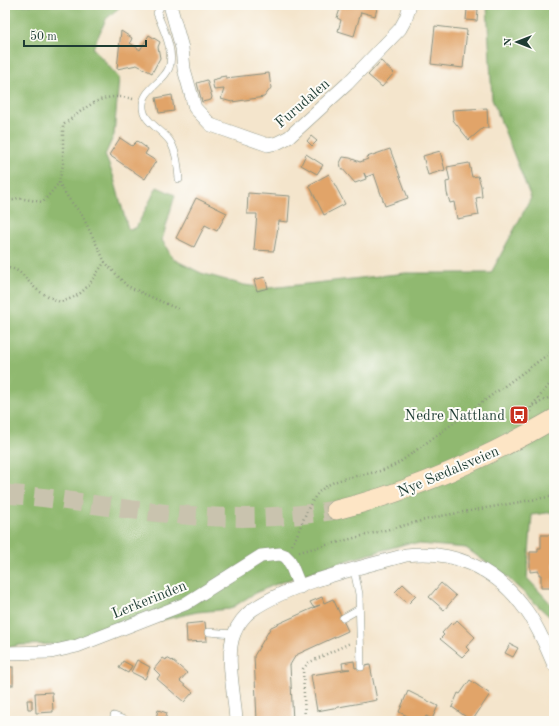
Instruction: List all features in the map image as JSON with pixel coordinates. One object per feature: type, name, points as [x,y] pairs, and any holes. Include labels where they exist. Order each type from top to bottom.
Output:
[{"type":"main road","name":"Nye Sædalsveien","points":[[336,510],[374,501],[404,491],[473,462],[554,419]]},
{"type":"street","name":"Furudalen","points":[[170,5],[182,48],[184,70],[195,108],[211,125],[268,145],[277,143],[289,137],[347,84],[400,29],[406,18],[410,5]]},
{"type":"street","points":[[236,721],[231,652],[233,634],[240,623],[251,611],[300,587],[406,555],[424,553],[441,554],[469,563],[483,570],[507,588],[523,605],[536,625],[554,664]]},
{"type":"street","name":"Lerkerinden","points":[[5,653],[51,652],[77,646],[185,604],[261,556],[280,554],[286,556]]},
{"type":"street","points":[[286,556],[300,587]]},
{"type":"lane","points":[[161,5],[157,13],[169,44],[169,65],[165,75],[150,89],[144,101],[143,108],[148,119],[171,143],[177,162],[179,179]]},
{"type":"lane","points":[[354,570],[359,594],[359,610],[361,620],[359,638],[361,667]]},
{"type":"lane","points":[[343,618],[359,610]]},
{"type":"lane","points":[[208,632],[233,634]]},
{"type":"lane","points":[[114,716],[127,721]]},
{"type":"path","points":[[5,198],[13,200],[18,198],[43,202],[59,183],[63,164],[63,125],[84,108],[110,96],[123,96],[144,101]]},
{"type":"path","points":[[59,183],[69,199],[82,215],[105,262],[127,286],[180,310]]},
{"type":"path","points":[[5,268],[12,268],[23,274],[35,288],[60,302],[74,298],[91,284],[96,272],[105,262]]},
{"type":"path","points":[[286,556],[300,532],[312,501],[321,489],[333,482],[384,470],[400,462],[554,350]]},
{"type":"path","points":[[531,432],[531,407],[554,379]]},
{"type":"path","points":[[531,407],[554,395]]},
{"type":"path","points":[[286,556],[441,516],[554,496]]},
{"type":"path","points":[[305,721],[303,669],[308,663],[359,638]]},
{"type":"green space","points":[[5,5],[122,5],[106,19],[93,48],[119,78],[114,135],[105,155],[113,175],[128,229],[136,228],[157,187],[175,195],[162,240],[173,259],[201,273],[244,285],[270,288],[406,273],[491,273],[531,198],[492,99],[487,5],[554,5],[554,512],[532,515],[527,578],[551,604],[550,617],[508,578],[466,548],[408,543],[332,565],[279,583],[255,593],[230,609],[197,612],[58,644],[20,645],[5,648]]},
{"type":"building","points":[[327,5],[378,5],[375,16],[361,12],[354,36],[338,31],[341,20],[337,18],[340,9]]},
{"type":"building","points":[[467,9],[478,9],[477,21],[466,20]]},
{"type":"building","points":[[435,26],[467,30],[463,68],[431,64]]},
{"type":"building","points":[[121,31],[132,38],[130,43],[140,50],[149,35],[160,42],[158,47],[160,58],[152,73],[137,65],[117,69]]},
{"type":"building","points":[[381,61],[394,73],[382,87],[368,75]]},
{"type":"building","points":[[269,73],[271,88],[264,97],[232,102],[221,99],[224,89],[214,90],[212,80],[220,77],[226,76],[226,78]]},
{"type":"building","points":[[207,80],[212,97],[211,100],[202,102],[197,83]]},
{"type":"building","points":[[172,95],[174,111],[159,113],[156,98]]},
{"type":"building","points":[[487,108],[488,128],[483,128],[469,140],[453,120],[452,110]]},
{"type":"building","points":[[311,136],[317,141],[312,146],[307,141]]},
{"type":"building","points":[[120,138],[132,146],[137,141],[148,149],[145,154],[156,161],[145,179],[109,155]]},
{"type":"building","points":[[390,149],[408,198],[385,206],[374,174],[366,177],[364,173],[366,179],[355,183],[341,167],[340,163],[343,157],[360,162],[368,159],[367,157]]},
{"type":"building","points":[[440,151],[445,170],[428,175],[423,156]]},
{"type":"building","points":[[306,154],[323,165],[317,174],[301,165]]},
{"type":"building","points":[[469,163],[472,177],[478,176],[481,186],[482,197],[476,198],[479,215],[457,219],[454,202],[450,203],[447,193],[446,182],[450,181],[447,167]]},
{"type":"building","points":[[329,174],[345,204],[324,215],[309,185]]},
{"type":"building","points":[[248,193],[290,196],[288,222],[279,221],[274,251],[254,250],[257,214],[247,214]]},
{"type":"building","points":[[196,198],[227,213],[217,231],[205,225],[194,247],[176,238]]},
{"type":"building","points":[[265,277],[268,288],[257,291],[254,280]]},
{"type":"building","points":[[541,535],[554,535],[554,588],[541,588],[541,575],[539,575],[539,571],[530,572],[530,552],[538,552],[538,548],[541,548]]},
{"type":"building","points":[[441,583],[456,596],[444,610],[429,597]]},
{"type":"building","points":[[403,584],[416,596],[408,604],[395,592]]},
{"type":"building","points":[[322,597],[324,603],[333,599],[348,631],[296,655],[290,665],[293,721],[257,721],[254,656],[271,627],[320,605],[313,607],[310,602]]},
{"type":"building","points":[[457,620],[475,637],[466,647],[469,650],[462,657],[440,639],[444,635],[442,633],[451,623],[453,625]]},
{"type":"building","points":[[205,622],[207,641],[187,642],[186,624]]},
{"type":"building","points":[[510,644],[518,648],[513,657],[505,653]]},
{"type":"building","points":[[163,658],[166,660],[167,658],[172,660],[187,673],[180,681],[193,692],[184,702],[157,679],[160,675],[154,669]]},
{"type":"building","points":[[137,660],[150,667],[145,679],[131,672]]},
{"type":"building","points":[[123,661],[132,666],[128,673],[119,668]]},
{"type":"building","points":[[354,661],[355,668],[370,665],[377,700],[317,711],[311,675],[350,669],[343,669],[342,663]]},
{"type":"building","points":[[5,667],[13,667],[13,685],[5,685]]},
{"type":"building","points":[[470,680],[490,694],[472,721],[452,707],[458,693],[460,694]]},
{"type":"building","points":[[408,691],[438,706],[432,719],[426,716],[424,721],[418,721],[399,712]]},
{"type":"building","points":[[52,692],[53,712],[36,713],[35,693]]},
{"type":"building","points":[[27,700],[32,700],[32,709],[28,709]]},
{"type":"building","points":[[158,710],[167,713],[165,721],[160,721],[156,718]]},
{"type":"tunnel","points":[[5,494],[42,497],[134,510],[199,516],[290,516],[336,510]]},
{"type":"place","name":"Nedre Nattland","points":[[519,415]]}]
